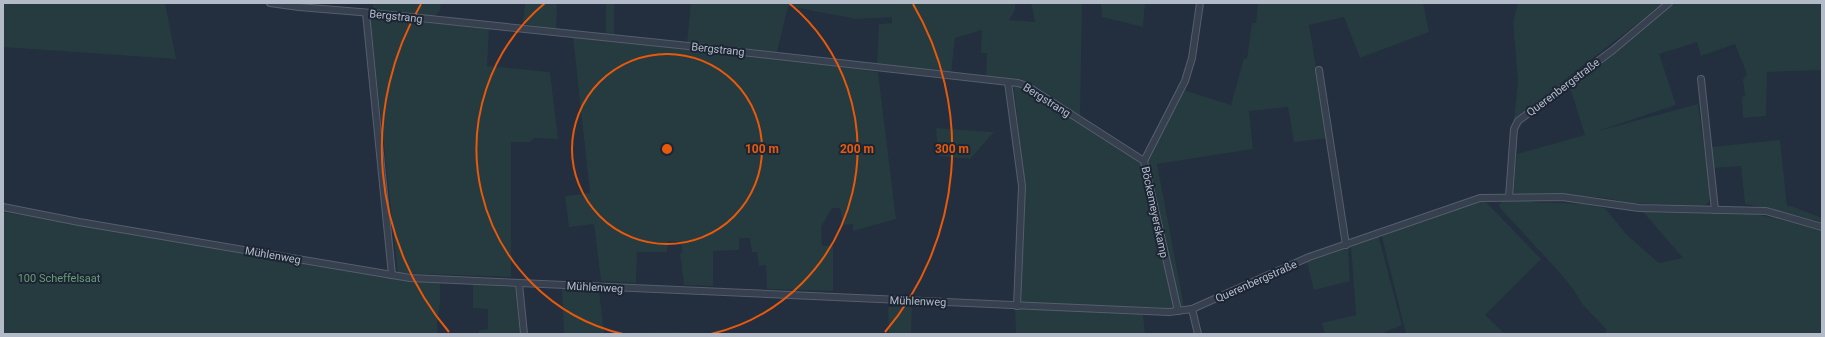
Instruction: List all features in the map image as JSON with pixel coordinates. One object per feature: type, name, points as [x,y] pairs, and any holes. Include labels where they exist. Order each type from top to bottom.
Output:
[{"type":"street","name":"Bergstrang","points":[[270,3],[299,8],[366,13],[684,46],[1008,82],[1027,86],[1144,161]]},
{"type":"street","name":"Böckemeyerskamp","points":[[1178,312],[1144,161],[1185,81],[1192,58],[1200,3]]},
{"type":"street","name":"Querenbergstraße","points":[[1509,197],[1514,129],[1518,121],[1612,50],[1669,3]]},
{"type":"street","points":[[366,13],[392,275]]},
{"type":"street","points":[[1319,70],[1346,245]]},
{"type":"street","points":[[1702,79],[1715,210]]},
{"type":"street","points":[[1008,82],[1022,186],[1017,306]]},
{"type":"street","name":"Querenbergstraße","points":[[1192,309],[1309,257],[1466,202],[1490,197],[1562,197],[1639,208],[1766,211],[1822,227]]},
{"type":"street","name":"Mühlenweg","points":[[3,207],[79,222],[410,278],[1017,306],[1178,312],[1192,309]]},
{"type":"street","points":[[518,284],[524,334]]},
{"type":"street","points":[[1192,309],[1198,334]]},
{"type":"green space","points":[[3,3],[165,3],[176,59],[3,47]]},
{"type":"green space","points":[[373,3],[441,3],[440,10],[434,17],[373,12]]},
{"type":"green space","points":[[525,3],[557,3],[556,29],[523,24]]},
{"type":"green space","points":[[606,3],[614,3],[614,34],[606,33]]},
{"type":"green space","points":[[691,3],[1015,3],[1015,10],[1009,20],[1035,22],[1031,3],[1082,3],[1080,121],[1147,159],[1184,90],[1231,105],[1244,58],[1247,59],[1252,23],[1256,23],[1258,3],[1423,3],[1429,32],[1360,58],[1344,17],[1309,25],[1328,138],[1294,142],[1288,107],[1249,111],[1253,149],[1157,164],[1184,306],[1170,308],[1019,304],[1025,189],[1013,79],[986,76],[987,53],[981,53],[982,30],[955,38],[951,74],[877,64],[879,24],[892,23],[892,17],[856,19],[788,6],[777,52],[687,43]]},
{"type":"green space","points":[[1101,3],[1145,3],[1143,27],[1102,17]]},
{"type":"green space","points":[[1518,3],[1664,3],[1514,119],[1518,82],[1513,22]]},
{"type":"green space","points":[[1675,3],[1820,3],[1822,12],[1822,70],[1767,72],[1766,116],[1743,118],[1742,97],[1745,96],[1743,79],[1747,74],[1735,44],[1701,56],[1697,42],[1659,54],[1676,105],[1598,131],[1698,104],[1710,189],[1709,201],[1704,206],[1632,203],[1583,196],[1512,194],[1517,154],[1585,135],[1569,85]]},
{"type":"green space","points":[[370,17],[489,29],[487,66],[550,72],[558,139],[534,138],[530,142],[511,142],[511,277],[398,273]]},
{"type":"green space","points":[[573,37],[778,58],[878,72],[896,219],[853,231],[853,224],[843,225],[840,208],[832,208],[821,227],[822,246],[833,246],[833,291],[767,289],[766,265],[759,266],[757,252],[752,252],[750,238],[739,238],[739,250],[713,251],[713,286],[684,285],[680,253],[682,253],[681,242],[668,241],[667,252],[637,252],[636,283],[601,281],[594,224],[569,227],[565,196],[590,193]]},
{"type":"green space","points":[[936,128],[994,132],[970,159],[938,156]]},
{"type":"green space","points":[[1780,140],[1787,206],[1791,206],[1822,218],[1821,222],[1768,208],[1745,204],[1741,166],[1713,168],[1711,147]]},
{"type":"green space","points":[[1521,198],[1533,202],[1585,204],[1605,208],[1627,235],[1659,263],[1683,258],[1643,212],[1752,214],[1822,230],[1822,334],[1604,334],[1607,330],[1582,304],[1573,289],[1560,273],[1499,205],[1503,200]]},
{"type":"green space","points":[[1485,201],[1541,259],[1485,315],[1505,334],[1406,334],[1382,237],[1446,211]]},
{"type":"green space","name":"100 Scheffelsaat","points":[[3,212],[411,281],[440,283],[440,303],[437,322],[438,334],[3,334]]},
{"type":"green space","points":[[1378,235],[1402,325],[1381,334],[1325,334],[1322,323],[1356,315],[1351,246]]},
{"type":"green space","points":[[1348,247],[1350,281],[1314,290],[1307,262]]},
{"type":"green space","points":[[473,284],[515,287],[520,334],[479,334],[479,330],[488,329],[488,309],[473,308]]},
{"type":"green space","points":[[562,288],[599,290],[604,333],[680,332],[707,334],[564,334]]},
{"type":"green space","points":[[888,307],[912,307],[911,334],[889,334]]},
{"type":"green space","points":[[1015,309],[1143,314],[1145,334],[1016,334]]}]
